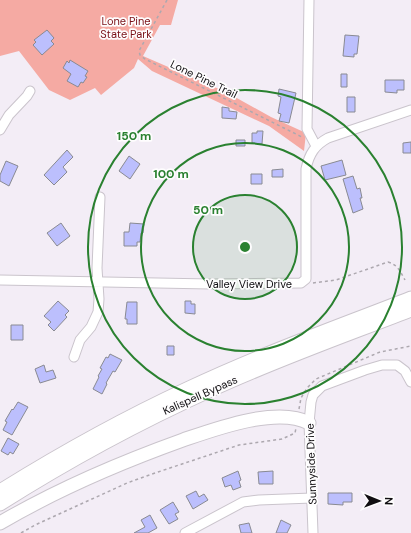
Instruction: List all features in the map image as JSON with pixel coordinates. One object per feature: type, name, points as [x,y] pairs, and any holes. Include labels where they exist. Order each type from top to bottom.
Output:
[{"type":"highway","name":"Kalispell Bypass","points":[[0,491],[99,433],[183,391],[225,372],[411,298]]},
{"type":"highway","name":"Kalispell Bypass","points":[[0,504],[85,453],[185,401],[240,377],[411,310]]},
{"type":"highway","points":[[0,523],[80,481],[120,464],[225,426],[268,418],[303,421]]},
{"type":"street","points":[[309,0],[307,129],[316,146],[328,138],[411,110]]},
{"type":"street","points":[[0,130],[9,115],[30,91]]},
{"type":"street","name":"Valley View Drive","points":[[0,280],[210,284],[301,284],[306,279],[306,169],[310,155],[316,146]]},
{"type":"street","points":[[74,357],[80,340],[91,327],[98,312],[99,299],[96,268],[100,197]]},
{"type":"street","name":"Sunnyside Drive","points":[[313,533],[312,498],[303,421],[313,395],[322,386],[382,365],[397,365],[405,371],[411,382]]},
{"type":"street","points":[[185,533],[243,502],[312,498]]},
{"type":"path","name":"Lone Pine Trail","points":[[167,0],[139,51],[140,55],[144,59],[302,136]]},
{"type":"path","points":[[301,284],[336,280],[388,262],[395,264],[404,280]]},
{"type":"path","points":[[21,533],[127,483],[239,445],[282,439],[290,436],[295,433],[303,421],[301,398],[307,388],[316,379],[380,352],[411,346]]},
{"type":"green space","name":"Lone Pine State Park","points":[[0,0],[178,0],[171,25],[160,25],[143,56],[226,92],[271,117],[306,133],[304,151],[269,126],[152,71],[138,59],[134,68],[101,95],[95,88],[70,100],[49,90],[19,51],[0,56]]},
{"type":"building","points":[[47,30],[54,38],[51,41],[54,44],[42,55],[33,45],[36,42],[34,40]]},
{"type":"building","points":[[345,35],[359,36],[357,54],[354,54],[354,57],[343,56]]},
{"type":"building","points":[[70,60],[88,71],[85,76],[87,77],[78,87],[67,81],[71,74],[63,68],[67,61],[69,63]]},
{"type":"building","points":[[341,74],[347,74],[347,87],[341,87]]},
{"type":"building","points":[[385,80],[404,80],[404,90],[397,90],[397,93],[385,92]]},
{"type":"building","points":[[279,89],[296,93],[289,123],[279,121],[281,114],[278,113],[281,97],[278,96]]},
{"type":"building","points":[[347,97],[355,97],[355,112],[347,112]]},
{"type":"building","points":[[222,107],[229,108],[229,111],[237,112],[236,119],[222,118]]},
{"type":"building","points":[[257,131],[263,131],[262,144],[252,143],[252,133],[257,133]]},
{"type":"building","points":[[236,140],[245,140],[245,146],[236,146]]},
{"type":"building","points":[[411,142],[411,153],[403,153],[403,143]]},
{"type":"building","points":[[67,150],[73,157],[63,167],[67,172],[54,185],[44,175]]},
{"type":"building","points":[[129,156],[140,164],[130,179],[119,171]]},
{"type":"building","points":[[342,160],[346,175],[325,180],[321,166]]},
{"type":"building","points":[[6,161],[18,166],[9,186],[0,181],[0,175]]},
{"type":"building","points":[[283,169],[283,177],[272,177],[272,170]]},
{"type":"building","points":[[251,174],[262,174],[262,184],[251,184]]},
{"type":"building","points":[[353,176],[357,189],[360,188],[362,198],[360,198],[363,209],[353,213],[343,179]]},
{"type":"building","points":[[61,223],[70,236],[57,246],[47,233]]},
{"type":"building","points":[[130,223],[144,224],[143,233],[141,233],[140,242],[137,242],[137,246],[124,246],[124,232],[129,232]]},
{"type":"building","points":[[58,301],[69,311],[65,315],[67,317],[54,331],[48,325],[51,322],[44,316]]},
{"type":"building","points":[[185,301],[191,301],[191,304],[195,304],[195,314],[185,313]]},
{"type":"building","points":[[127,302],[137,302],[137,324],[127,324],[127,319],[125,319]]},
{"type":"building","points":[[11,325],[23,325],[23,340],[11,340]]},
{"type":"building","points":[[167,346],[174,346],[174,355],[167,355]]},
{"type":"building","points":[[110,354],[122,360],[115,372],[113,371],[102,394],[93,389],[102,369],[100,368],[106,357],[108,358]]},
{"type":"building","points":[[44,365],[46,372],[53,370],[56,378],[40,383],[35,369]]},
{"type":"building","points":[[18,402],[28,407],[12,435],[3,430],[7,422],[5,421]]},
{"type":"building","points":[[8,438],[19,444],[13,454],[10,452],[8,455],[1,451]]},
{"type":"building","points":[[238,471],[241,480],[239,481],[241,487],[233,490],[231,485],[225,487],[222,478]]},
{"type":"building","points":[[273,471],[273,484],[259,484],[258,472]]},
{"type":"building","points":[[196,491],[199,497],[204,494],[208,500],[193,509],[186,496]]},
{"type":"building","points":[[328,493],[352,493],[352,502],[343,502],[343,505],[328,504]]},
{"type":"building","points":[[173,502],[179,512],[175,514],[178,519],[169,524],[160,510]]},
{"type":"building","points":[[150,515],[157,528],[148,533],[134,533],[145,527],[141,520]]},
{"type":"building","points":[[281,520],[291,525],[287,533],[276,533]]},
{"type":"building","points":[[249,523],[252,533],[241,533],[239,525]]}]
